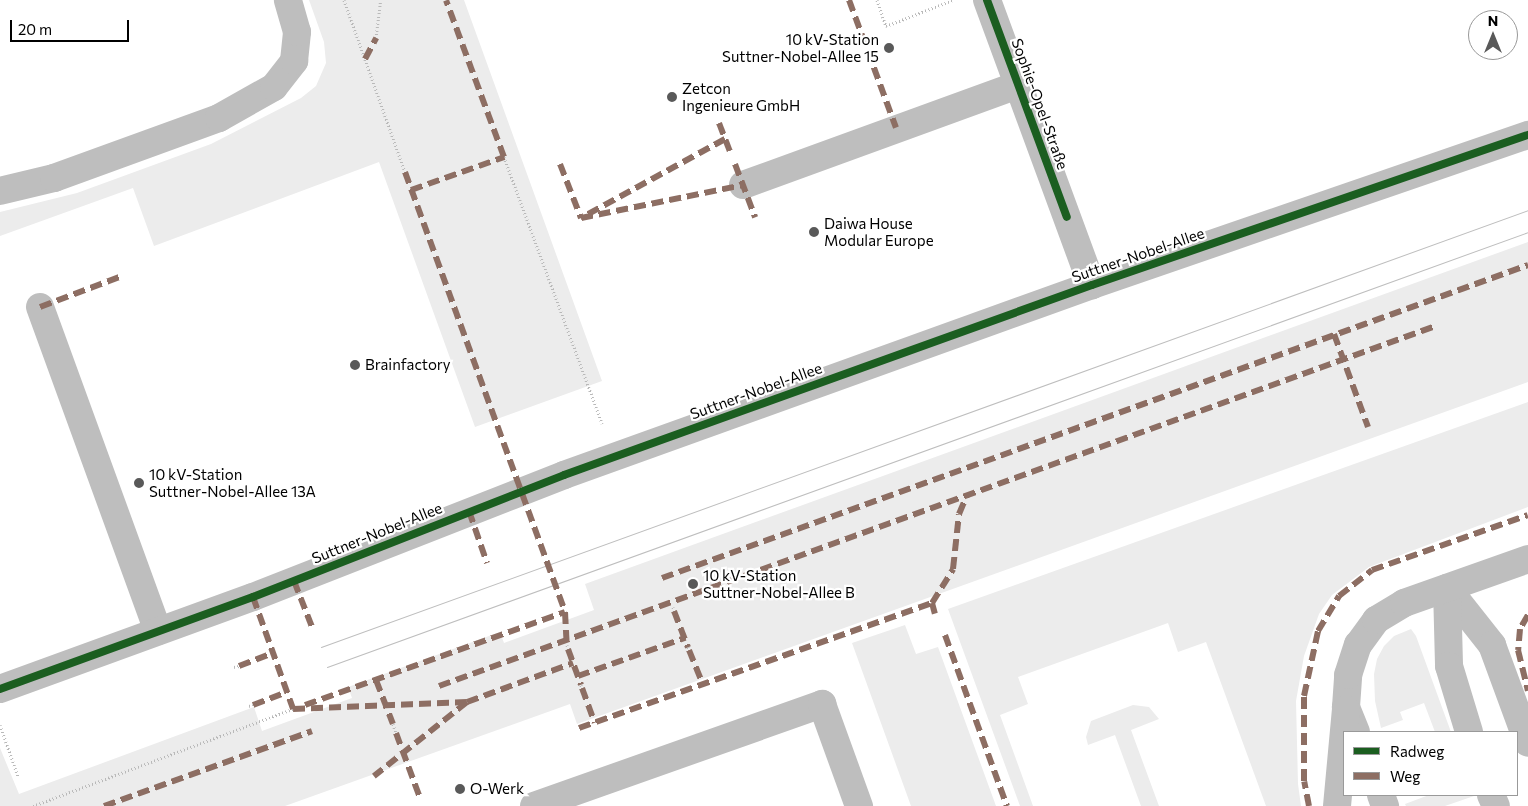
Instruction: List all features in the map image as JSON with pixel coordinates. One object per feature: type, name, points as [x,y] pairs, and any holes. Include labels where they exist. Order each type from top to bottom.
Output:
[{"type":"street","points":[[0,191],[54,178],[219,118],[274,86],[294,61],[297,32],[288,0]]},
{"type":"street","name":"Sophie-Opel-Straße","points":[[987,0],[1092,285]]},
{"type":"street","points":[[743,185],[1018,84]]},
{"type":"street","name":"Suttner-Nobel-Allee","points":[[0,689],[158,631],[614,457],[1092,285],[1528,135]]},
{"type":"street","points":[[40,307],[97,436],[126,519],[158,631]]},
{"type":"street","points":[[1344,731],[1348,675],[1358,644],[1376,620],[1404,603],[1528,559]]},
{"type":"street","points":[[1447,588],[1449,666],[1469,731]]},
{"type":"street","points":[[1447,588],[1492,644],[1528,743]]},
{"type":"street","points":[[534,806],[822,704],[859,806]]},
{"type":"street","points":[[1346,708],[1356,731]]},
{"type":"street","points":[[1337,806],[1343,741]]},
{"type":"path","points":[[344,0],[405,172]]},
{"type":"path","points":[[376,38],[381,0]]},
{"type":"path","points":[[877,0],[886,26],[954,0]]},
{"type":"path","points":[[504,158],[614,457]]},
{"type":"path","points":[[234,667],[239,666]]},
{"type":"path","points":[[33,806],[293,710]]},
{"type":"path","points":[[393,724],[396,733]]},
{"type":"path","points":[[0,725],[18,776]]},
{"type":"shaded area","points":[[309,0],[464,0],[602,381],[475,427],[379,162],[154,246],[133,188],[0,236],[0,212],[77,193],[211,144],[301,98],[316,86],[326,63],[324,42]]},
{"type":"shaded area","points":[[1528,242],[1528,382],[577,724],[570,704],[285,806],[0,806],[0,748],[19,794],[254,707],[262,731],[352,698],[348,687],[500,632],[504,643],[594,610],[585,584]]},
{"type":"shaded area","points":[[1528,402],[1528,507],[1369,567],[1332,595],[1319,614],[1304,656],[1296,701],[1298,784],[1301,806],[1266,806],[1206,642],[1178,652],[1168,623],[1018,677],[1028,704],[1000,715],[1033,806],[1020,806],[948,609]]},
{"type":"shaded area","points":[[905,625],[916,654],[938,647],[996,806],[911,806],[852,643]]},
{"type":"shaded area","points":[[1411,629],[1416,636],[1451,731],[1435,731],[1424,703],[1400,712],[1403,720],[1381,728],[1375,701],[1374,674],[1377,659],[1384,646],[1394,636]]},
{"type":"shaded area","points":[[1133,705],[1149,707],[1159,719],[1131,730],[1159,806],[1141,806],[1115,735],[1088,745],[1086,737],[1091,721]]},
{"type":"shaded area","points":[[1426,796],[1474,796],[1445,806],[1406,806],[1405,804]]},
{"type":"tram line","points":[[321,647],[1528,210]]},
{"type":"tram line","points":[[327,667],[1528,232]]},
{"type":"marked path","points":[[411,190],[504,157],[446,0]]},
{"type":"marked path","points":[[849,0],[896,128]]},
{"type":"marked path","points":[[365,59],[376,38]]},
{"type":"marked path","points":[[719,123],[730,151]]},
{"type":"marked path","points":[[725,139],[581,218],[743,185]]},
{"type":"marked path","points":[[560,164],[581,218]]},
{"type":"marked path","points":[[735,164],[755,217]]},
{"type":"marked path","points":[[405,172],[565,612],[567,645]]},
{"type":"marked path","points":[[662,578],[1528,265]]},
{"type":"marked path","points":[[40,307],[122,276]]},
{"type":"marked path","points":[[439,686],[1433,327]]},
{"type":"marked path","points":[[1334,334],[1368,427]]},
{"type":"marked path","points":[[932,603],[953,569],[959,514],[967,495]]},
{"type":"marked path","points":[[469,511],[487,563]]},
{"type":"marked path","points":[[1309,806],[1304,781],[1304,696],[1318,631],[1339,596],[1372,570],[1528,515]]},
{"type":"marked path","points":[[294,581],[312,627]]},
{"type":"marked path","points":[[253,597],[293,709]]},
{"type":"marked path","points":[[579,728],[932,603],[935,614]]},
{"type":"marked path","points":[[674,611],[688,647]]},
{"type":"marked path","points":[[305,705],[565,612]]},
{"type":"marked path","points":[[1528,615],[1520,629],[1518,650],[1528,691]]},
{"type":"marked path","points":[[945,635],[1007,806]]},
{"type":"marked path","points":[[578,676],[685,638]]},
{"type":"marked path","points":[[568,649],[581,685]]},
{"type":"marked path","points":[[689,650],[703,684]]},
{"type":"marked path","points":[[239,666],[273,653]]},
{"type":"marked path","points":[[467,702],[573,663]]},
{"type":"marked path","points":[[376,680],[393,724]]},
{"type":"marked path","points":[[582,688],[595,723]]},
{"type":"marked path","points":[[253,705],[287,692]]},
{"type":"marked path","points":[[293,709],[467,702],[374,776]]},
{"type":"marked path","points":[[104,806],[312,731]]},
{"type":"marked path","points":[[396,733],[420,798]]},
{"type":"cycle path","points":[[987,0],[1067,217]]},
{"type":"cycle path","points":[[0,689],[253,597],[564,475],[1092,285],[1528,135]]},
{"type":"place","name":"10 kV-Station Suttner-Nobel-Allee 15","points":[[889,48]]},
{"type":"place","name":"Zetcon Ingenieure GmbH","points":[[672,97]]},
{"type":"place","name":"Daiwa House Modular Europe","points":[[814,232]]},
{"type":"place","name":"Brainfactory","points":[[355,365]]},
{"type":"place","name":"10 kV-Station Suttner-Nobel-Allee 13A","points":[[139,483]]},
{"type":"place","name":"10 kV-Station Suttner-Nobel-Allee B","points":[[693,584]]},
{"type":"place","name":"O-Werk","points":[[460,789]]}]
